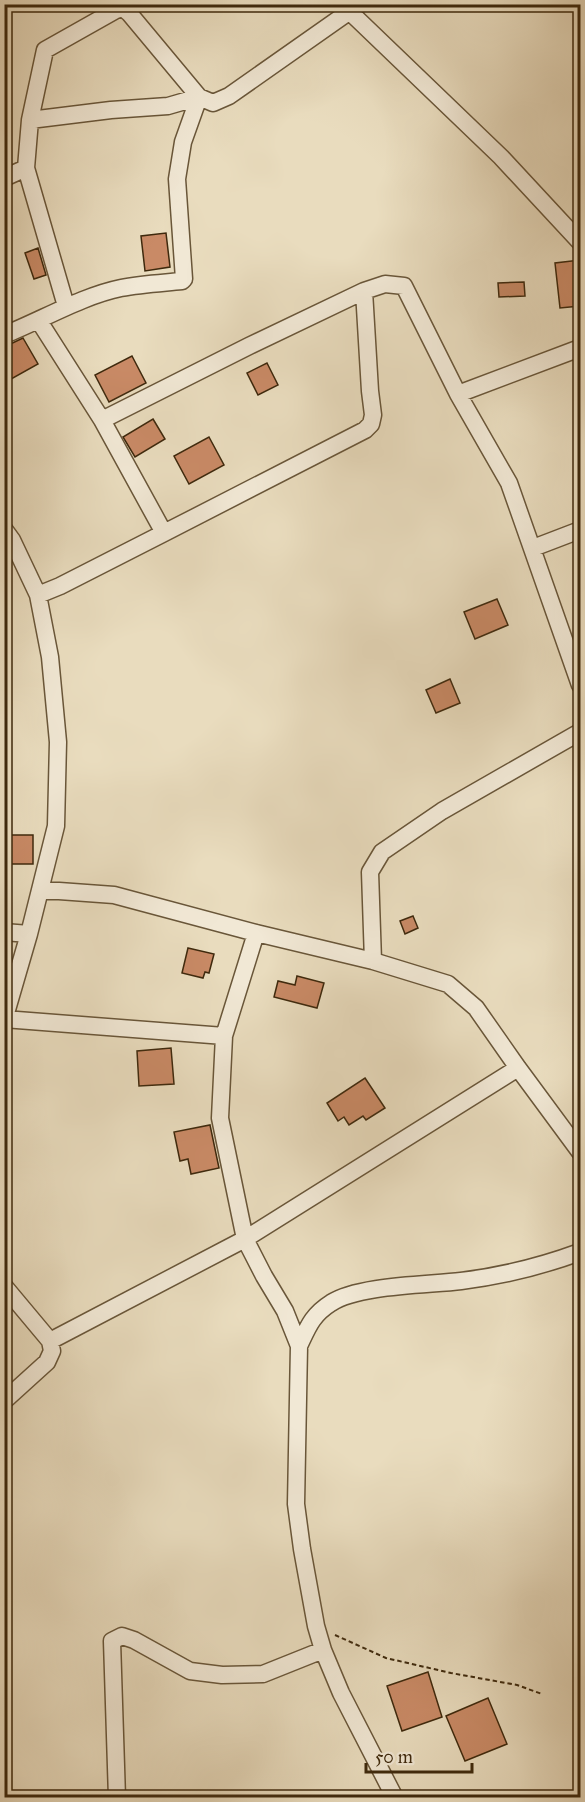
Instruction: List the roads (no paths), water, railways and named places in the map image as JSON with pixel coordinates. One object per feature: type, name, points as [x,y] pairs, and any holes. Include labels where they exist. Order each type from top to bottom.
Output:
[{"type":"street","points":[[66,306],[26,168],[30,120],[45,50],[123,8],[199,97],[213,103],[229,96],[352,7],[501,157],[580,242]]},
{"type":"street","points":[[30,120],[168,106],[199,97]]},
{"type":"street","points":[[4,335],[39,321],[66,306],[120,288],[184,279],[177,179],[183,142],[199,97]]},
{"type":"street","points":[[4,178],[26,168]]},
{"type":"street","points":[[102,420],[364,291],[385,284],[404,286],[458,394],[509,483],[580,685]]},
{"type":"street","points":[[38,595],[60,586],[365,430],[371,424],[373,416],[364,291]]},
{"type":"street","points":[[39,321],[102,420],[164,533]]},
{"type":"street","points":[[458,394],[580,348]]},
{"type":"street","points":[[4,529],[12,540],[38,595],[50,657],[58,742],[56,826],[5,1019],[224,1036]]},
{"type":"street","points":[[533,548],[580,530]]},
{"type":"street","points":[[373,962],[370,872],[381,852],[442,811],[580,732]]},
{"type":"street","points":[[40,891],[114,895],[373,962],[448,984],[476,1008],[580,1152]]},
{"type":"street","points":[[4,932],[29,934]]},
{"type":"street","points":[[256,933],[224,1036],[220,1118],[245,1239],[285,1311],[299,1346],[296,1504],[316,1626],[323,1650],[341,1693],[395,1797]]},
{"type":"street","points":[[50,1341],[245,1239],[518,1068]]},
{"type":"street","points":[[299,1346],[314,1316],[333,1301],[359,1292],[512,1273],[580,1252]]},
{"type":"street","points":[[4,1286],[50,1341],[52,1351],[47,1362],[4,1401]]},
{"type":"street","points":[[117,1797],[112,1641],[122,1636],[134,1640],[190,1671],[222,1675],[263,1674],[323,1650]]}]
